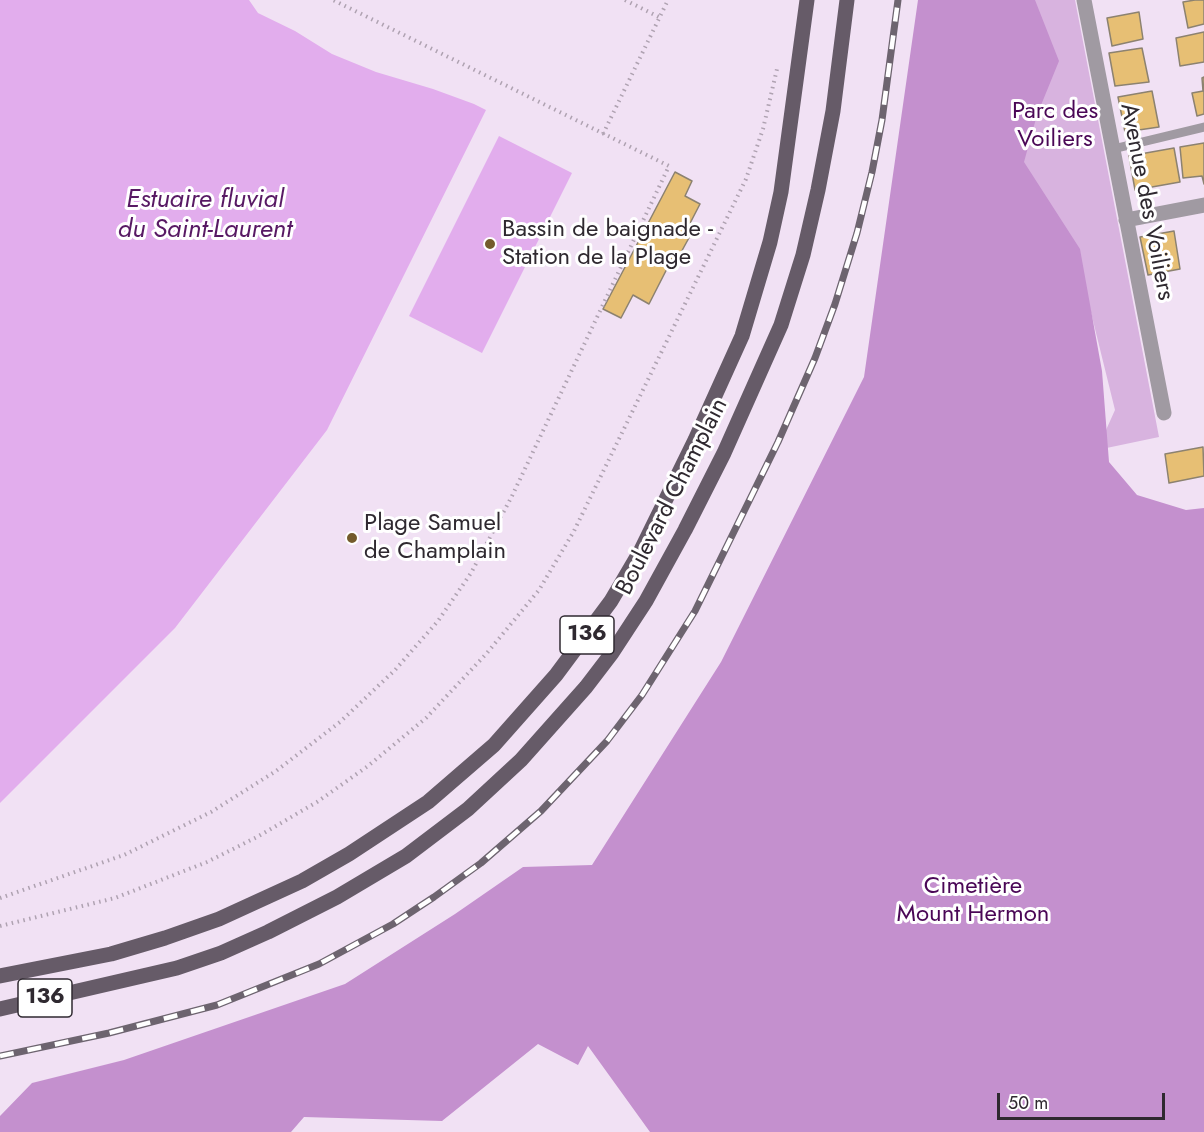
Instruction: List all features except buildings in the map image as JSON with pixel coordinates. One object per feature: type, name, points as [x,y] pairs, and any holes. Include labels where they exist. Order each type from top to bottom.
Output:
[{"type":"main road","name":"Boulevard Champlain","points":[[0,976],[111,954],[165,938],[219,919],[302,881],[350,854],[428,802],[494,745],[556,675],[611,601],[641,550],[742,336],[767,252],[781,192],[807,0]]},
{"type":"main road","name":"Boulevard Champlain","points":[[0,1009],[177,968],[221,953],[338,897],[406,856],[468,809],[521,760],[574,701],[618,645],[646,601],[729,442],[781,325],[803,255],[818,190],[833,111],[847,0]]},
{"type":"street","name":"Avenue des Voiliers","points":[[1084,0],[1164,413]]},
{"type":"street","points":[[1126,220],[1204,205]]},
{"type":"lane","points":[[1113,149],[1204,127]]},
{"type":"path","points":[[0,898],[124,855],[211,812],[276,771],[340,722],[395,670],[438,621],[471,573],[512,495],[669,166],[333,0]]},
{"type":"path","points":[[625,0],[659,18]]},
{"type":"path","points":[[603,134],[668,0]]},
{"type":"path","points":[[0,926],[115,898],[207,862],[257,837],[317,802],[368,766],[426,718],[487,653],[539,590],[574,531],[746,179],[763,129],[779,61]]},
{"type":"green space","name":"Cimetière Mount Hermon","points":[[918,0],[1035,0],[1059,61],[1037,115],[1024,162],[1080,249],[1102,371],[1109,462],[1137,495],[1186,510],[1204,508],[1204,1132],[650,1132],[588,1046],[578,1065],[538,1044],[442,1121],[304,1117],[291,1132],[0,1132],[0,1116],[32,1083],[124,1060],[345,984],[455,914],[523,867],[592,865],[721,662],[864,377]]},
{"type":"green space","name":"Parc des Voiliers","points":[[1018,0],[1075,0],[1159,437],[1097,450],[1115,410],[1083,280],[1023,189]]},
{"type":"water","name":"Estuaire fluvial du Saint-Laurent","points":[[0,0],[249,0],[258,13],[295,31],[332,54],[376,72],[433,89],[486,110],[327,430],[175,628],[0,803]]},
{"type":"water","name":"Bassin de baignade - Station de la Plage","points":[[499,136],[572,173],[482,353],[409,316]]},
{"type":"railway","points":[[0,1056],[109,1033],[217,1005],[319,964],[393,924],[481,863],[541,811],[607,741],[642,695],[695,611],[778,442],[815,358],[857,233],[872,172],[882,120],[898,0]]},
{"type":"place","name":"Bassin de baignade - Station de la Plage","points":[[490,244]]},
{"type":"place","name":"Plage Samuel de Champlain","points":[[352,538]]}]
